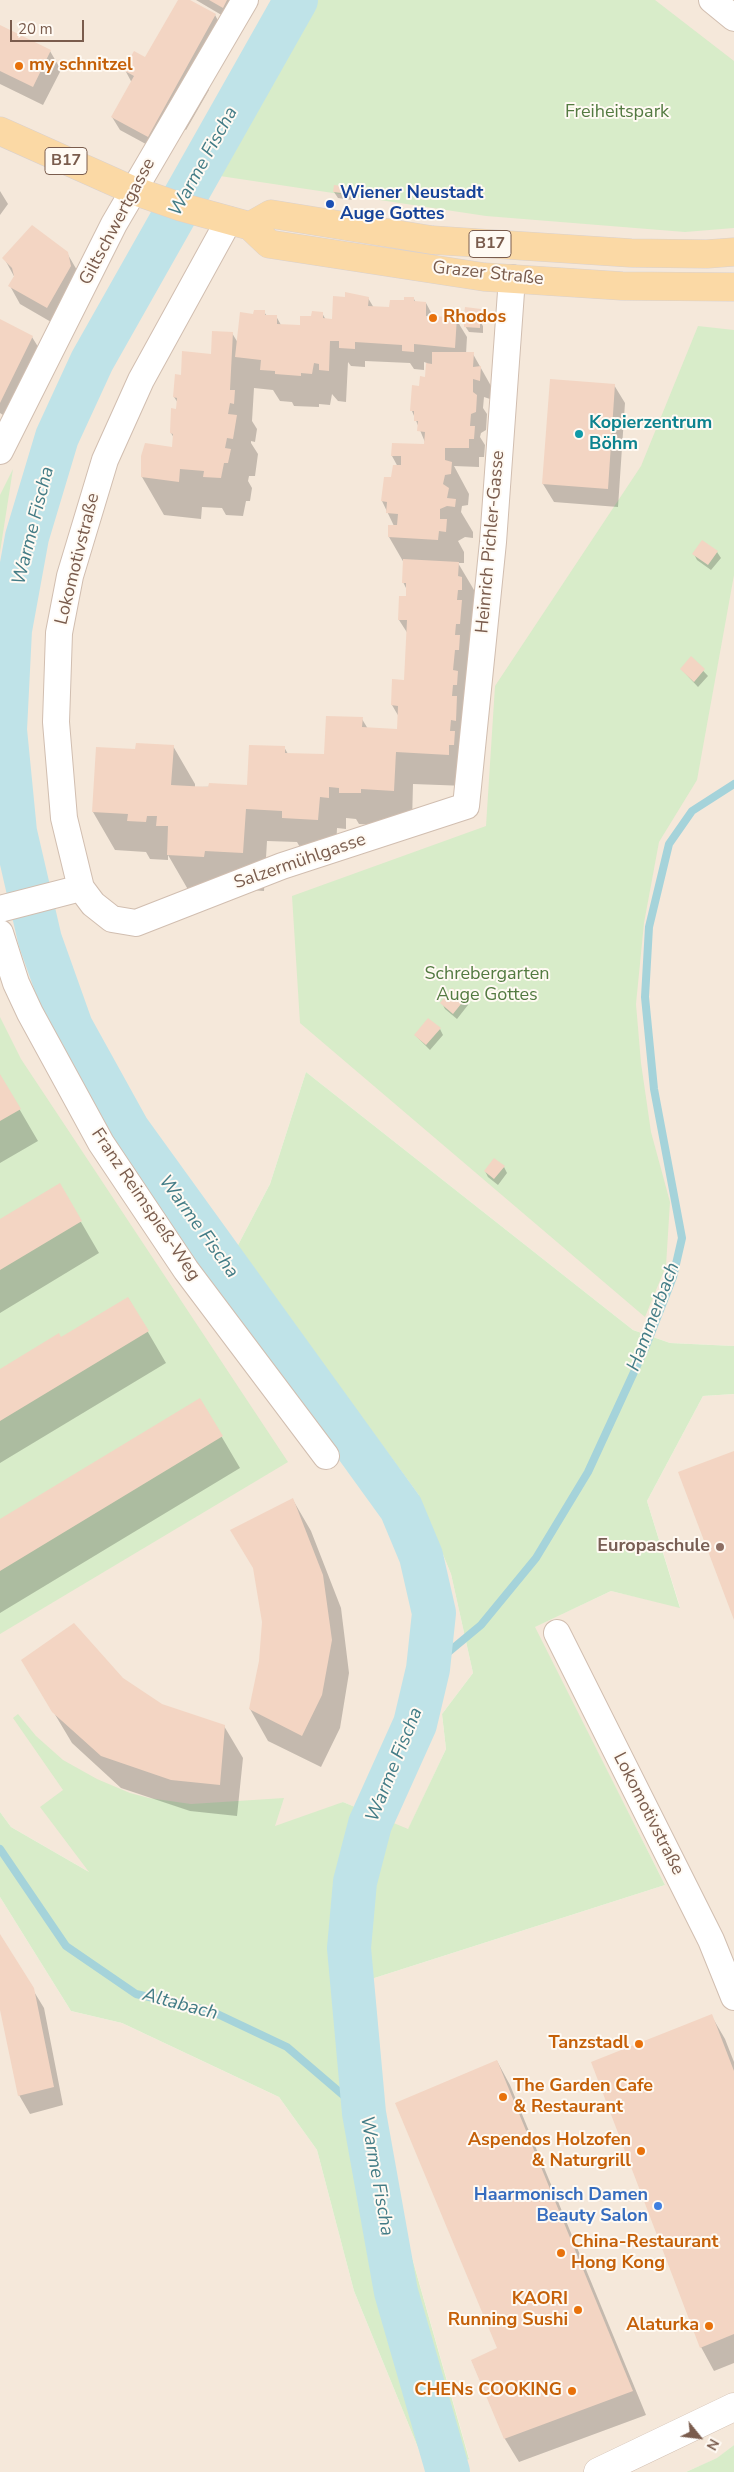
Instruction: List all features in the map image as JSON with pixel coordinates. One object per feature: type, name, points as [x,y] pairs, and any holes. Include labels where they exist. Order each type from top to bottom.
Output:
[{"type":"main road","name":"B17","points":[[0,131],[132,190],[197,212],[240,223]]},
{"type":"main road","name":"Grazer Straße","points":[[240,223],[271,214],[432,240],[631,253],[708,254],[734,252]]},
{"type":"main road","name":"Grazer Straße","points":[[240,223],[268,244],[484,276],[622,286],[734,287]]},
{"type":"street","name":"Giltschwertgasse","points":[[0,451],[132,190],[245,0]]},
{"type":"street","points":[[712,0],[734,18]]},
{"type":"street","name":"Lokomotivstraße","points":[[136,923],[112,919],[93,904],[81,888],[64,818],[56,722],[60,632],[70,576],[105,460],[141,380],[240,223]]},
{"type":"street","name":"Heinrich Pichler-Gasse","points":[[466,806],[493,542],[512,278]]},
{"type":"street","name":"Salzermühlgasse","points":[[136,923],[282,866],[466,806]]},
{"type":"street","points":[[5,908],[81,888]]},
{"type":"street","name":"Franz Reimspieß-Weg","points":[[0,933],[16,983],[27,1006],[101,1143],[186,1270],[326,1456]]},
{"type":"street","name":"Lokomotivstraße","points":[[557,1633],[711,1940],[734,1997]]},
{"type":"street","points":[[598,2472],[734,2407]]},
{"type":"shaded area","points":[[0,0],[734,0],[734,1346],[670,1343],[633,1330],[306,1072],[270,1184],[237,1247],[418,1494],[451,1574],[473,1673],[442,1714],[446,1749],[408,1830],[343,1802],[148,1906],[11,1827],[0,1812]]},
{"type":"shaded area","points":[[734,1394],[734,2445],[718,2458],[686,2472],[445,2472],[469,2458],[388,2173],[365,1981],[665,1885],[534,1627],[611,1591],[680,1607],[647,1501],[703,1396]]},
{"type":"shaded area","points":[[0,1897],[71,2011],[122,2023],[279,2097],[317,2150],[354,2291],[428,2472],[0,2472]]},
{"type":"green space","name":"Freiheitspark","points":[[275,0],[655,0],[734,61],[734,228],[685,232],[486,216],[220,176],[182,162]]},
{"type":"green space","name":"Schrebergarten Auge Gottes","points":[[698,326],[734,330],[734,575],[697,780],[659,842],[644,923],[636,1004],[641,1063],[651,1132],[670,1202],[666,1266],[645,1317],[300,1023],[292,896],[486,826],[495,686],[641,466]]},
{"type":"green space","points":[[13,469],[0,552],[0,495]]},
{"type":"green space","points":[[0,1017],[21,1059],[288,1462],[0,1634]]},
{"type":"green space","points":[[306,1072],[633,1330],[670,1343],[734,1346],[734,1394],[703,1396],[647,1501],[680,1608],[611,1591],[535,1627],[665,1885],[365,1981],[388,2173],[469,2459],[445,2472],[428,2472],[354,2291],[317,2150],[279,2097],[122,2023],[71,2011],[0,1897],[0,1812],[11,1827],[89,1872],[40,1807],[63,1790],[13,1718],[18,1714],[36,1736],[63,1760],[97,1779],[130,1793],[149,1798],[191,1804],[284,1798],[275,1826],[343,1802],[408,1829],[446,1749],[442,1714],[473,1673],[451,1574],[418,1494],[237,1247],[270,1184]]},
{"type":"green space","points":[[734,2445],[734,2472],[686,2472],[717,2458]]},
{"type":"building","points":[[178,0],[190,0],[216,14],[148,137],[111,117],[134,76],[123,70],[134,51],[145,57]]},
{"type":"building","points":[[209,0],[227,0],[223,8]]},
{"type":"building","points":[[0,25],[51,50],[33,87],[0,71]]},
{"type":"building","points":[[334,185],[350,187],[350,194],[333,192]]},
{"type":"building","points":[[32,225],[68,252],[71,266],[47,308],[8,286],[14,276],[12,268],[2,258]]},
{"type":"building","points":[[345,292],[369,297],[368,306],[389,307],[390,300],[404,300],[404,297],[414,297],[414,301],[426,302],[426,316],[457,317],[455,348],[414,344],[414,352],[402,351],[402,345],[355,342],[355,349],[339,348],[339,341],[330,341],[329,371],[319,370],[319,364],[314,363],[312,374],[301,373],[301,376],[275,374],[275,371],[260,370],[261,360],[235,357],[240,312],[253,314],[254,310],[265,310],[265,315],[277,315],[277,324],[300,325],[300,316],[311,316],[312,311],[323,312],[323,318],[332,319],[333,296],[345,297]]},
{"type":"building","points":[[465,307],[481,309],[481,316],[464,315]]},
{"type":"building","points":[[464,318],[480,319],[480,328],[464,327]]},
{"type":"building","points":[[0,319],[33,336],[0,403]]},
{"type":"building","points":[[212,331],[233,332],[230,390],[235,390],[234,404],[230,403],[228,414],[237,415],[233,439],[227,438],[225,448],[231,449],[228,463],[224,463],[221,478],[203,477],[204,471],[180,469],[179,482],[141,477],[141,456],[145,443],[172,447],[173,434],[170,433],[171,408],[176,409],[177,398],[173,397],[175,374],[181,375],[182,351],[211,354]]},
{"type":"building","points":[[432,352],[474,352],[473,367],[481,366],[480,381],[473,379],[473,392],[477,395],[476,412],[471,414],[470,426],[475,426],[474,439],[469,439],[469,448],[445,448],[445,460],[452,462],[451,474],[445,475],[443,484],[449,488],[447,498],[456,499],[455,507],[447,506],[440,509],[440,519],[447,519],[446,532],[439,531],[438,540],[388,537],[388,525],[397,525],[398,514],[386,513],[387,502],[381,501],[384,477],[391,477],[393,465],[401,465],[401,456],[391,456],[392,443],[424,444],[425,432],[417,431],[418,421],[414,421],[414,411],[410,411],[412,385],[419,386],[420,376],[425,377],[426,363],[432,364]]},
{"type":"building","name":"Kopierzentrum Böhm","points":[[550,379],[615,384],[608,489],[542,484]]},
{"type":"building","points":[[702,540],[718,551],[708,565],[692,554]]},
{"type":"building","points":[[403,559],[459,562],[458,576],[462,577],[462,590],[458,590],[457,600],[462,600],[460,624],[456,624],[455,635],[460,635],[459,650],[455,650],[453,670],[458,671],[457,685],[453,685],[452,696],[457,696],[456,721],[451,720],[450,731],[455,731],[454,745],[449,745],[449,755],[396,752],[394,791],[361,789],[361,793],[339,793],[339,788],[329,787],[329,798],[320,797],[318,820],[282,818],[282,811],[246,809],[243,853],[205,851],[204,857],[167,855],[168,826],[156,826],[157,816],[147,816],[146,822],[127,821],[128,814],[92,812],[96,747],[135,749],[136,743],[174,745],[171,785],[208,787],[209,783],[247,785],[249,745],[285,746],[285,753],[324,754],[326,716],[363,717],[362,727],[397,729],[398,706],[391,705],[392,679],[404,680],[407,620],[398,620],[399,596],[406,596],[406,583],[402,583]]},
{"type":"building","points":[[691,656],[705,669],[694,682],[680,669]]},
{"type":"building","points":[[452,988],[465,999],[453,1014],[440,1003]]},
{"type":"building","points":[[428,1018],[441,1028],[426,1045],[414,1035]]},
{"type":"building","points":[[0,1074],[21,1109],[0,1121]]},
{"type":"building","points":[[494,1158],[505,1166],[494,1179],[484,1171]]},
{"type":"building","points":[[60,1183],[82,1221],[0,1270],[0,1219]]},
{"type":"building","points":[[128,1297],[149,1331],[0,1421],[0,1369],[59,1333],[61,1337]]},
{"type":"building","points":[[200,1398],[223,1436],[0,1571],[0,1519]]},
{"type":"building","name":"Europaschule","points":[[734,1451],[734,1620],[678,1472]]},
{"type":"building","points":[[293,1498],[323,1575],[332,1640],[322,1695],[302,1736],[249,1709],[259,1661],[262,1622],[253,1568],[230,1530]]},
{"type":"building","points":[[74,1623],[123,1678],[162,1704],[225,1725],[220,1785],[171,1780],[101,1756],[52,1712],[21,1660]]},
{"type":"building","points":[[0,1934],[34,1988],[54,2087],[18,2096],[0,2010]]},
{"type":"building","points":[[712,2014],[734,2071],[734,2334],[700,2348],[591,2062]]},
{"type":"building","points":[[497,2060],[633,2391],[504,2439],[471,2360],[497,2348],[395,2103]]},
{"type":"waterway","name":"Warme Fischa","points":[[296,0],[92,361],[57,437],[27,537],[10,630],[5,730],[15,832],[40,940],[71,1027],[128,1130],[401,1508],[421,1556],[434,1613],[428,1669],[415,1724],[370,1824],[355,1882],[349,1948],[364,2113],[396,2292],[448,2472]]},
{"type":"waterway","name":"Hammerbach","points":[[428,1669],[481,1625],[536,1558],[588,1472],[646,1346],[673,1277],[682,1238],[654,1089],[645,997],[649,927],[669,844],[692,811],[734,784]]},
{"type":"waterway","name":"Altabach","points":[[0,1849],[66,1946],[136,1994],[211,2011],[287,2047],[364,2113]]},
{"type":"place","name":"my schnitzel","points":[[19,66]]},
{"type":"place","name":"Wiener Neustadt Auge Gottes","points":[[330,204]]},
{"type":"place","name":"Rhodos","points":[[433,318]]},
{"type":"place","name":"Kopierzentrum Böhm","points":[[579,434]]},
{"type":"place","name":"Europaschule","points":[[720,1547]]},
{"type":"place","name":"Tanzstadl","points":[[639,2044]]},
{"type":"place","name":"The Garden Cafe & Restaurant","points":[[503,2097]]},
{"type":"place","name":"Aspendos Holzofen & Naturgrill","points":[[641,2151]]},
{"type":"place","name":"Haarmonisch Damen Beauty Salon","points":[[658,2206]]},
{"type":"place","name":"China-Restaurant Hong Kong","points":[[561,2253]]},
{"type":"place","name":"KAORI Running Sushi","points":[[578,2310]]},
{"type":"place","name":"Alaturka","points":[[709,2326]]},
{"type":"place","name":"CHENs COOKING","points":[[572,2391]]}]
